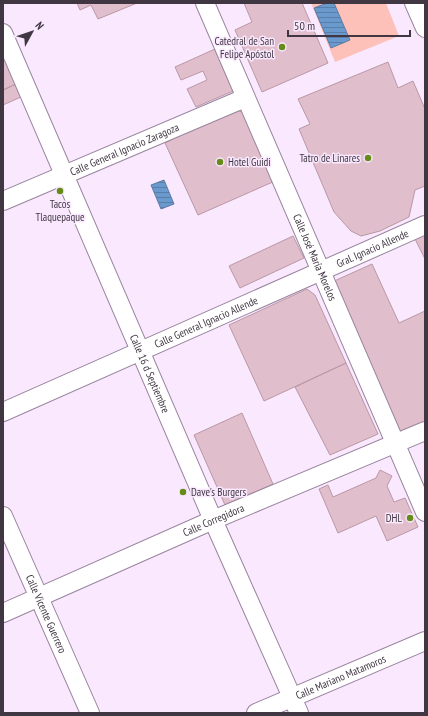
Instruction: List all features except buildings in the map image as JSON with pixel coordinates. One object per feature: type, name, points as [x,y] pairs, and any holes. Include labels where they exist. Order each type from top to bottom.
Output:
[{"type":"street","name":"Calle José María Morelos","points":[[205,3],[425,512]]},
{"type":"street","points":[[414,3],[424,24]]},
{"type":"street","name":"Calle 16 d Septiembre","points":[[3,33],[213,520],[296,705]]},
{"type":"street","name":"Calle General Ignacio Zaragoza","points":[[3,201],[245,98]]},
{"type":"street","name":"Gral. Ignacio Allende","points":[[320,272],[425,226]]},
{"type":"street","name":"Calle General Ignacio Allende","points":[[3,412],[320,272]]},
{"type":"street","name":"Calle Corregidora","points":[[3,613],[213,520],[425,431]]},
{"type":"street","name":"Calle Vicente Guerrero","points":[[3,516],[90,713]]},
{"type":"street","name":"Calle Mariano Matamoros","points":[[256,713],[296,705],[425,641]]},
{"type":"shaded area","points":[[311,3],[386,3],[399,36],[335,62]]},
{"type":"water","points":[[327,3],[334,3],[350,40],[331,48],[314,8]]},
{"type":"water","points":[[164,180],[174,204],[161,209],[151,185]]},
{"type":"place","name":"Catedral de San Felipe Apóstol","points":[[282,47]]},
{"type":"place","name":"Tatro de Linares","points":[[368,158]]},
{"type":"place","name":"Hotel Guidi","points":[[220,162]]},
{"type":"place","name":"Tacos Tlaquepaque","points":[[60,191]]},
{"type":"place","name":"Dave's Burgers","points":[[183,492]]},
{"type":"place","name":"DHL","points":[[410,518]]}]
